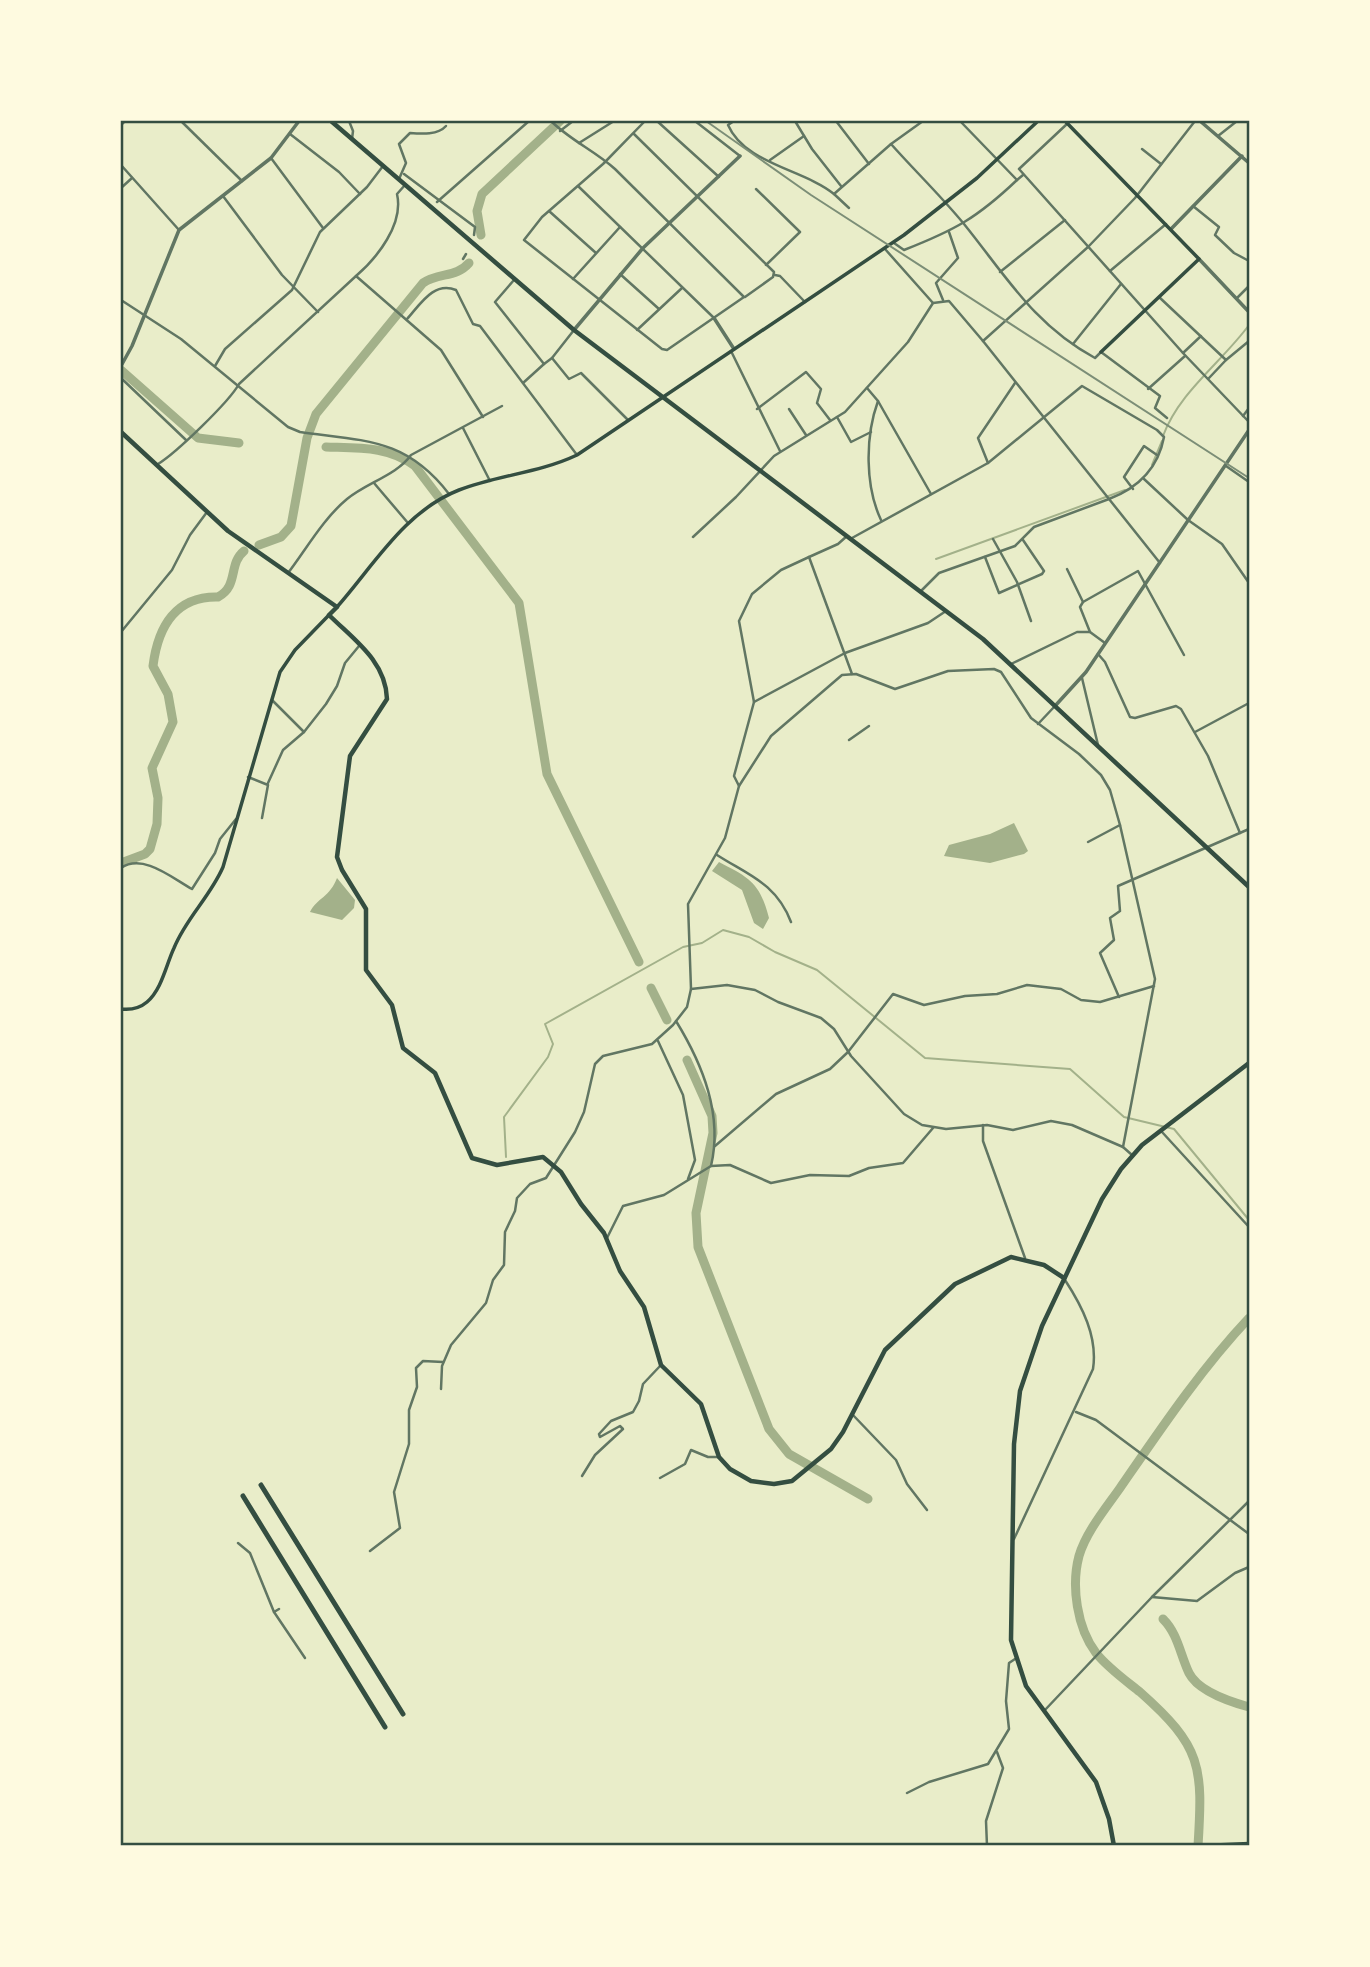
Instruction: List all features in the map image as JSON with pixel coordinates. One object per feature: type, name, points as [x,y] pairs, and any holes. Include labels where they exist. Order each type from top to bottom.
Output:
[{"type":"highway","points":[[261,1485],[404,1714]]},
{"type":"highway","points":[[243,1496],[385,1727]]},
{"type":"main road","points":[[331,121],[574,330],[921,591],[1011,664],[1249,887]]},
{"type":"main road","points":[[121,1009],[142,1005],[156,990],[183,931],[218,880],[270,699],[286,662],[408,523],[448,495],[490,481],[540,470],[577,456],[885,249],[946,203],[1038,121]]},
{"type":"main road","points":[[1067,122],[1199,258],[1101,352]]},
{"type":"main road","points":[[121,432],[243,542],[337,607]]},
{"type":"main road","points":[[329,615],[361,644],[385,682],[387,699],[350,756],[337,857],[366,909],[366,970],[392,1006],[403,1048],[435,1073],[472,1158],[497,1165],[540,1156],[556,1165],[607,1238],[620,1271],[644,1307],[661,1365],[701,1404],[719,1457],[747,1479],[768,1484],[792,1481],[838,1440],[878,1361],[895,1338],[955,1284],[1005,1258],[1025,1259],[1044,1265],[1065,1278]]},
{"type":"main road","points":[[1114,1846],[1109,1819],[1096,1782],[1026,1686],[1015,1660],[1009,1621],[1014,1444],[1020,1391],[1030,1354],[1110,1185],[1132,1155],[1249,1062]]},
{"type":"main road","points":[[1204,1846],[1249,1844]]},
{"type":"street","points":[[121,125],[125,121]]},
{"type":"street","points":[[181,121],[242,181]]},
{"type":"street","points":[[121,366],[179,230],[271,158],[299,121]]},
{"type":"street","points":[[349,121],[353,131],[352,139]]},
{"type":"street","points":[[439,201],[530,121]]},
{"type":"street","points":[[551,121],[606,161],[744,297]]},
{"type":"street","points":[[559,129],[573,121]]},
{"type":"street","points":[[579,142],[614,121]]},
{"type":"street","points":[[645,121],[606,161],[549,210],[524,240],[636,330],[667,350],[775,275]]},
{"type":"street","points":[[657,121],[719,177]]},
{"type":"street","points":[[523,383],[552,358],[597,299],[643,248],[740,156],[695,121]]},
{"type":"street","points":[[734,121],[728,125],[735,138],[769,161],[834,194],[849,208]]},
{"type":"street","points":[[795,121],[841,186]]},
{"type":"street","points":[[836,121],[869,163]]},
{"type":"street","points":[[834,194],[891,144],[923,121]]},
{"type":"street","points":[[960,121],[1017,180]]},
{"type":"street","points":[[983,341],[1088,247],[1197,121],[1249,163]]},
{"type":"street","points":[[1217,135],[1237,121]]},
{"type":"street","points":[[1067,122],[1019,169],[1249,422]]},
{"type":"street","points":[[399,179],[404,174],[406,163],[399,144],[401,140],[410,132],[423,135],[440,131],[446,126]]},
{"type":"street","points":[[290,134],[339,172],[360,194]]},
{"type":"street","points":[[634,134],[805,302]]},
{"type":"street","points":[[769,161],[804,136]]},
{"type":"street","points":[[891,144],[946,203],[1026,303],[1057,335],[1095,358],[1101,352],[1160,396],[1154,408],[1167,418]]},
{"type":"street","points":[[1142,149],[1161,164]]},
{"type":"street","points":[[1171,229],[1242,156]]},
{"type":"street","points":[[271,158],[323,228]]},
{"type":"street","points":[[121,165],[179,230]]},
{"type":"street","points":[[215,366],[225,348],[295,287],[312,243],[383,166]]},
{"type":"street","points":[[404,174],[472,225],[474,235]]},
{"type":"street","points":[[893,243],[904,250],[964,225],[983,212],[1023,175]]},
{"type":"street","points":[[121,188],[132,178]]},
{"type":"street","points":[[156,465],[174,455],[194,431],[230,399],[239,384],[379,256],[395,220],[399,205],[397,194],[405,185]]},
{"type":"street","points":[[578,185],[714,318],[733,350],[757,409],[780,451]]},
{"type":"street","points":[[756,188],[800,232],[766,265]]},
{"type":"street","points":[[223,196],[318,312]]},
{"type":"street","points":[[1193,206],[1219,227],[1215,235],[1234,253],[1249,261]]},
{"type":"street","points":[[549,210],[596,253]]},
{"type":"street","points":[[1000,272],[1065,220]]},
{"type":"street","points":[[1110,271],[1166,224]]},
{"type":"street","points":[[573,279],[620,227]]},
{"type":"street","points":[[943,300],[936,284],[958,258],[949,232]]},
{"type":"street","points":[[885,249],[933,303]]},
{"type":"street","points":[[463,259],[466,254]]},
{"type":"street","points":[[1199,258],[1249,312]]},
{"type":"street","points":[[620,274],[659,309]]},
{"type":"street","points":[[356,276],[441,350],[483,416]]},
{"type":"street","points":[[514,280],[495,302],[544,364]]},
{"type":"street","points":[[1072,345],[1121,284]]},
{"type":"street","points":[[1237,298],[1249,286]]},
{"type":"street","points":[[407,320],[423,298],[445,287],[454,289],[473,324],[480,326],[577,456]]},
{"type":"street","points":[[636,330],[682,288]]},
{"type":"street","points":[[1159,297],[1224,359]]},
{"type":"street","points":[[121,300],[239,384],[288,427],[304,433],[387,445],[410,456],[448,495]]},
{"type":"street","points":[[693,537],[780,451],[837,417],[908,342],[933,303],[949,300],[1160,563]]},
{"type":"street","points":[[1148,389],[1185,354],[1200,335]]},
{"type":"street","points":[[1206,377],[1224,359],[1249,341]]},
{"type":"street","points":[[552,358],[569,379],[581,373],[628,420]]},
{"type":"street","points":[[757,409],[806,372],[821,389],[817,403],[830,420]]},
{"type":"street","points":[[121,378],[187,439]]},
{"type":"street","points":[[988,463],[978,438],[1016,383]]},
{"type":"street","points":[[738,786],[734,776],[754,702],[739,621],[752,594],[781,570],[838,544],[988,463],[1083,386],[1163,436],[1144,479],[1131,487],[1034,527],[1023,540],[998,552],[939,573],[921,591]]},
{"type":"street","points":[[867,387],[878,401],[931,494]]},
{"type":"street","points":[[878,401],[871,432],[871,492],[881,520]]},
{"type":"street","points":[[288,573],[319,530],[346,500],[405,464],[410,456],[502,406]]},
{"type":"street","points":[[1243,416],[1249,408]]},
{"type":"street","points":[[789,409],[806,435]]},
{"type":"street","points":[[837,417],[851,442],[871,432]]},
{"type":"street","points":[[463,428],[490,481]]},
{"type":"street","points":[[1038,724],[1082,677],[1249,430]]},
{"type":"street","points":[[1131,487],[1124,477],[1144,446],[1156,454]]},
{"type":"street","points":[[1226,466],[1249,481]]},
{"type":"street","points":[[1144,479],[1188,520],[1222,544],[1249,583]]},
{"type":"street","points":[[374,482],[408,523]]},
{"type":"street","points":[[121,632],[172,570],[190,535],[207,512]]},
{"type":"street","points":[[993,539],[1018,584],[1031,621]]},
{"type":"street","points":[[985,557],[999,593],[1044,571],[1023,540]]},
{"type":"street","points":[[808,557],[852,674]]},
{"type":"street","points":[[1067,569],[1083,602]]},
{"type":"street","points":[[1105,643],[1090,632],[1080,607],[1083,602],[1138,571],[1184,654]]},
{"type":"street","points":[[754,702],[845,653],[928,623],[947,611]]},
{"type":"street","points":[[1011,664],[1077,632],[1090,632]]},
{"type":"street","points":[[262,818],[270,790],[268,783],[283,750],[304,732],[332,695],[345,663],[361,644]]},
{"type":"street","points":[[1098,654],[1105,662],[1130,717],[1179,706],[1195,732],[1240,833]]},
{"type":"street","points":[[441,1389],[443,1362],[451,1345],[486,1303],[494,1280],[504,1265],[505,1232],[515,1211],[517,1198],[530,1184],[546,1178],[556,1165],[580,1123],[592,1072],[598,1059],[645,1047],[658,1040],[690,1002],[688,904],[728,831],[738,786],[760,750],[779,728],[836,678],[852,674],[895,688],[948,671],[994,669],[1005,675],[1026,713],[1079,754],[1101,775],[1110,790],[1120,825],[1154,966],[1154,986],[1123,1147]]},
{"type":"street","points":[[1082,677],[1098,746]]},
{"type":"street","points":[[270,699],[304,732]]},
{"type":"street","points":[[1195,732],[1249,703]]},
{"type":"street","points":[[849,740],[869,726]]},
{"type":"street","points":[[248,777],[268,783]]},
{"type":"street","points":[[121,868],[132,862],[142,862],[192,889],[212,859],[220,839],[236,819]]},
{"type":"street","points":[[1088,842],[1120,825]]},
{"type":"street","points":[[1119,997],[1100,953],[1114,940],[1109,923],[1110,918],[1120,911],[1118,886],[1249,829]]},
{"type":"street","points":[[717,855],[756,876],[780,902],[791,922]]},
{"type":"street","points":[[691,989],[727,985],[755,990],[778,1003],[826,1021],[841,1038],[848,1052],[904,1114],[933,1128],[983,1125],[1013,1130],[1051,1121],[1072,1125],[1123,1147],[1132,1155]]},
{"type":"street","points":[[715,1146],[776,1094],[822,1074],[848,1052],[894,994],[924,1005],[965,996],[998,994],[1027,985],[1061,989],[1086,1002],[1100,1002],[1154,986]]},
{"type":"street","points":[[676,1021],[714,1108],[715,1146],[710,1166]]},
{"type":"street","points":[[658,1040],[681,1088],[695,1160],[688,1179]]},
{"type":"street","points":[[983,1125],[984,1142],[1025,1259]]},
{"type":"street","points":[[607,1238],[623,1206],[664,1195],[702,1168],[730,1165],[771,1183],[810,1175],[849,1176],[869,1168],[903,1163],[933,1128]]},
{"type":"street","points":[[1163,1128],[1249,1227]]},
{"type":"street","points":[[1011,1545],[1076,1412],[1095,1357],[1083,1311],[1065,1278]]},
{"type":"street","points":[[370,1550],[400,1528],[394,1492],[409,1444],[408,1410],[417,1387],[416,1368],[423,1361],[443,1362]]},
{"type":"street","points":[[582,1476],[595,1455],[623,1429],[620,1426],[607,1435],[600,1437],[599,1434],[611,1421],[633,1412],[643,1384],[661,1365]]},
{"type":"street","points":[[1076,1412],[1096,1420],[1140,1451],[1249,1534]]},
{"type":"street","points":[[852,1414],[895,1460],[907,1484],[927,1510]]},
{"type":"street","points":[[660,1478],[685,1464],[691,1450],[708,1457],[719,1457]]},
{"type":"street","points":[[1043,1711],[1249,1501]]},
{"type":"street","points":[[238,1543],[250,1553],[274,1612],[305,1658]]},
{"type":"street","points":[[1152,1597],[1197,1601],[1235,1573],[1249,1567]]},
{"type":"street","points":[[274,1612],[279,1609]]},
{"type":"street","points":[[907,1793],[929,1782],[988,1764],[1009,1729],[1006,1680],[1009,1662],[1015,1660]]},
{"type":"street","points":[[987,1846],[986,1821],[1003,1768],[997,1752]]},
{"type":"shaded area","points":[[1014,823],[1028,851],[1024,854],[990,863],[944,856],[949,845],[990,834]]},
{"type":"shaded area","points":[[719,862],[739,873],[757,889],[769,918],[763,929],[754,923],[742,890],[712,871]]},
{"type":"shaded area","points":[[337,878],[355,900],[354,908],[342,920],[310,912],[331,889]]},
{"type":"waterway","points":[[481,235],[477,211],[482,194],[560,121]]},
{"type":"waterway","points":[[259,545],[281,537],[291,526],[307,438],[316,414],[423,283],[459,271],[469,263]]},
{"type":"waterway","points":[[1163,436],[1179,405],[1249,325]]},
{"type":"waterway","points":[[121,370],[198,438],[239,443]]},
{"type":"waterway","points":[[1152,465],[1162,441]]},
{"type":"waterway","points":[[326,447],[384,451],[415,466],[519,603],[547,774],[639,962]]},
{"type":"waterway","points":[[936,559],[1125,490]]},
{"type":"waterway","points":[[121,863],[145,854],[150,849],[157,824],[158,798],[152,768],[173,722],[168,694],[153,666],[159,638],[180,608],[203,598],[218,597],[229,587],[236,562],[244,551]]},
{"type":"waterway","points":[[506,1157],[504,1117],[548,1057],[553,1044],[545,1024],[683,947],[702,943],[723,930],[749,937],[775,952],[817,970],[925,1058],[1070,1069],[1124,1117],[1174,1129],[1249,1220]]},
{"type":"waterway","points":[[651,988],[667,1020]]},
{"type":"waterway","points":[[687,1060],[712,1116],[713,1133],[696,1213],[698,1247],[769,1429],[789,1454],[868,1499]]},
{"type":"waterway","points":[[1198,1846],[1200,1796],[1194,1760],[1176,1728],[1140,1692],[1106,1664],[1089,1643],[1077,1606],[1077,1568],[1082,1547],[1091,1529],[1198,1379],[1249,1318]]},
{"type":"waterway","points":[[1163,1619],[1175,1638],[1193,1679],[1216,1695],[1249,1707]]},
{"type":"railway","points":[[706,121],[811,195],[1249,478]]}]
